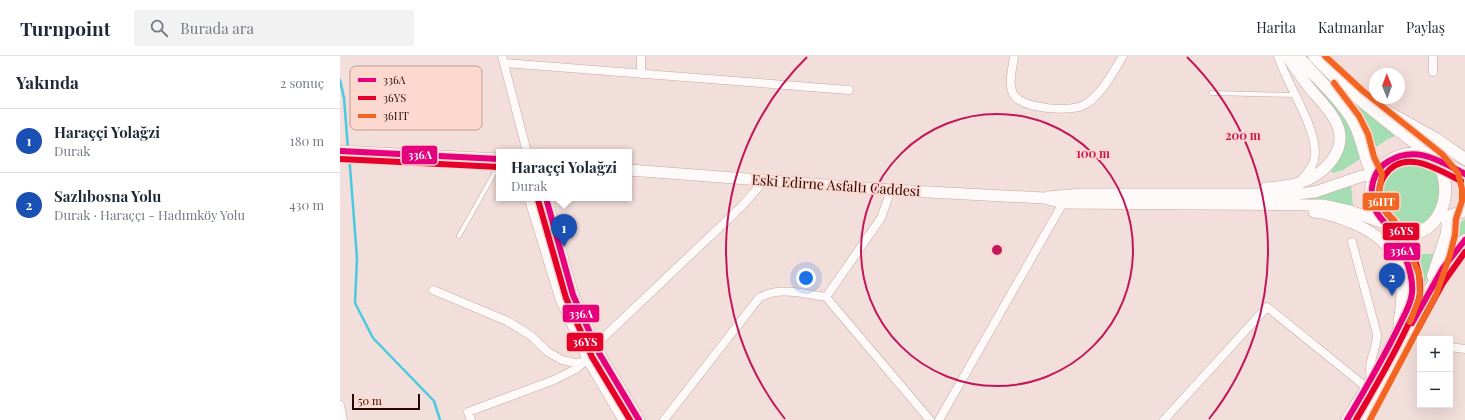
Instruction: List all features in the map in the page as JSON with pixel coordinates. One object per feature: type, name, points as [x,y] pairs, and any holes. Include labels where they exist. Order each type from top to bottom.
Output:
[{"type":"main road","points":[[1230,194],[1238,191],[1273,188],[1299,183],[1314,176],[1331,162],[1337,154],[1340,138],[1336,120],[1311,90],[1287,56]]},
{"type":"main road","points":[[1298,56],[1328,88],[1352,120],[1361,138],[1366,160],[1374,176]]},
{"type":"main road","points":[[1314,56],[1329,72],[1358,97],[1437,160],[1445,169],[1453,183],[1454,200],[1448,217],[1447,234],[1428,292]]},
{"type":"main road","points":[[1358,97],[1376,104],[1436,139],[1465,159]]},
{"type":"main road","points":[[340,151],[496,159]]},
{"type":"main road","points":[[1347,420],[1397,332],[1412,294],[1411,276],[1406,262],[1387,224],[1378,215],[1372,199],[1374,176],[1380,168],[1397,156],[1407,154],[1429,155],[1465,174]]},
{"type":"main road","name":"Eski Edirne Asfaltı Caddesi","points":[[632,170],[891,190],[1044,198]]},
{"type":"main road","points":[[1044,198],[1081,194],[1286,194],[1315,192],[1362,176],[1374,176]]},
{"type":"main road","points":[[1044,198],[1063,203],[1322,205],[1350,211],[1387,224],[1402,232],[1411,234],[1421,233],[1438,226],[1448,217],[1465,210]]},
{"type":"main road","points":[[531,201],[561,299],[585,358],[624,420]]},
{"type":"main road","points":[[547,201],[573,295],[596,345],[639,420]]},
{"type":"main road","points":[[1238,205],[1255,210],[1322,212],[1340,217],[1375,234],[1388,247],[1395,258],[1400,271],[1402,302],[1397,332]]},
{"type":"main road","points":[[1361,420],[1428,292],[1465,240]]},
{"type":"street","points":[[641,56],[641,74]]},
{"type":"street","points":[[1014,56],[1010,85],[1015,98],[1021,102],[1036,106],[1068,109],[1086,105],[1099,92],[1123,56]]},
{"type":"street","points":[[1278,56],[1314,138],[1314,162],[1299,183]]},
{"type":"street","points":[[1433,56],[1433,72]]},
{"type":"street","points":[[526,149],[503,59],[641,74],[849,90]]},
{"type":"street","points":[[470,420],[468,412],[554,380],[576,369],[596,345],[742,206],[764,181]]},
{"type":"street","points":[[826,297],[881,218],[891,190]]},
{"type":"street","points":[[939,420],[1063,203]]},
{"type":"street","points":[[1352,242],[1377,334],[1377,341],[1370,365],[1369,383]]},
{"type":"street","points":[[433,290],[507,321],[530,335],[548,352],[562,360],[575,363],[585,358]]},
{"type":"street","points":[[664,420],[759,298],[774,292],[789,291],[826,297],[930,420]]},
{"type":"street","points":[[1164,420],[1267,307],[1369,383]]},
{"type":"street","points":[[1453,347],[1465,349]]},
{"type":"street","points":[[340,405],[343,420]]},
{"type":"lane","points":[[1211,93],[1295,95]]},
{"type":"lane","points":[[459,236],[496,170]]},
{"type":"green space","points":[[1291,56],[1331,98],[1351,130],[1360,159],[1343,170],[1333,173],[1329,169],[1340,156],[1345,140]]},
{"type":"green space","points":[[1348,95],[1395,136],[1369,152],[1343,99]]},
{"type":"green space","points":[[1412,163],[1427,167],[1435,173],[1441,181],[1442,188],[1435,214],[1429,219],[1417,224],[1410,224],[1397,220],[1392,216],[1384,203],[1383,194],[1386,180],[1390,174],[1396,169]]},
{"type":"green space","points":[[1351,185],[1353,207],[1328,200],[1296,198]]},
{"type":"green space","points":[[1465,219],[1465,236],[1450,254],[1447,251],[1452,237],[1458,226]]},
{"type":"green space","points":[[1408,254],[1435,254],[1410,320]]},
{"type":"waterway","points":[[340,80],[344,98],[348,149]]},
{"type":"waterway","points":[[349,154],[357,258],[355,303],[373,338],[434,401],[440,420]]},
{"type":"transit line","name":"36HT","points":[[1325,56],[1363,91],[1442,154],[1458,173],[1462,189],[1462,201],[1456,219],[1455,235],[1450,255],[1436,295],[1370,420]]},
{"type":"transit line","name":"36HT","points":[[1334,83],[1359,116],[1368,134],[1374,157],[1382,174],[1379,193],[1382,205],[1387,214],[1394,220],[1419,274],[1420,296],[1410,322]]},
{"type":"transit line","name":"336A","points":[[340,151],[496,159]]},
{"type":"transit line","name":"336A","points":[[1347,420],[1375,372],[1408,309],[1412,293],[1411,275],[1405,257],[1392,233],[1376,211],[1373,202],[1372,189],[1375,176],[1383,165],[1389,161],[1399,156],[1409,154],[1437,160],[1465,174]]},
{"type":"transit line","name":"36YS","points":[[340,159],[496,167]]},
{"type":"transit line","name":"36YS","points":[[1356,420],[1383,374],[1401,339],[1415,311],[1420,293],[1419,275],[1414,256],[1400,230],[1381,204],[1379,193],[1381,182],[1385,175],[1393,167],[1402,163],[1412,162],[1422,163],[1443,171],[1461,181]]},
{"type":"transit line","name":"36YS","points":[[538,201],[566,298],[592,357],[630,420]]},
{"type":"transit line","name":"336A","points":[[547,201],[573,295],[599,353],[639,420]]},
{"type":"transit line","name":"336A","points":[[1412,323],[1443,268],[1465,240]]},
{"type":"transit line","name":"36YS","points":[[1419,327],[1443,283],[1465,252]]},
{"type":"place","name":"Haraççi Yolağzi","points":[[564,247]]},
{"type":"place","name":"Sazlıbosna Yolu","points":[[1392,296]]}]
